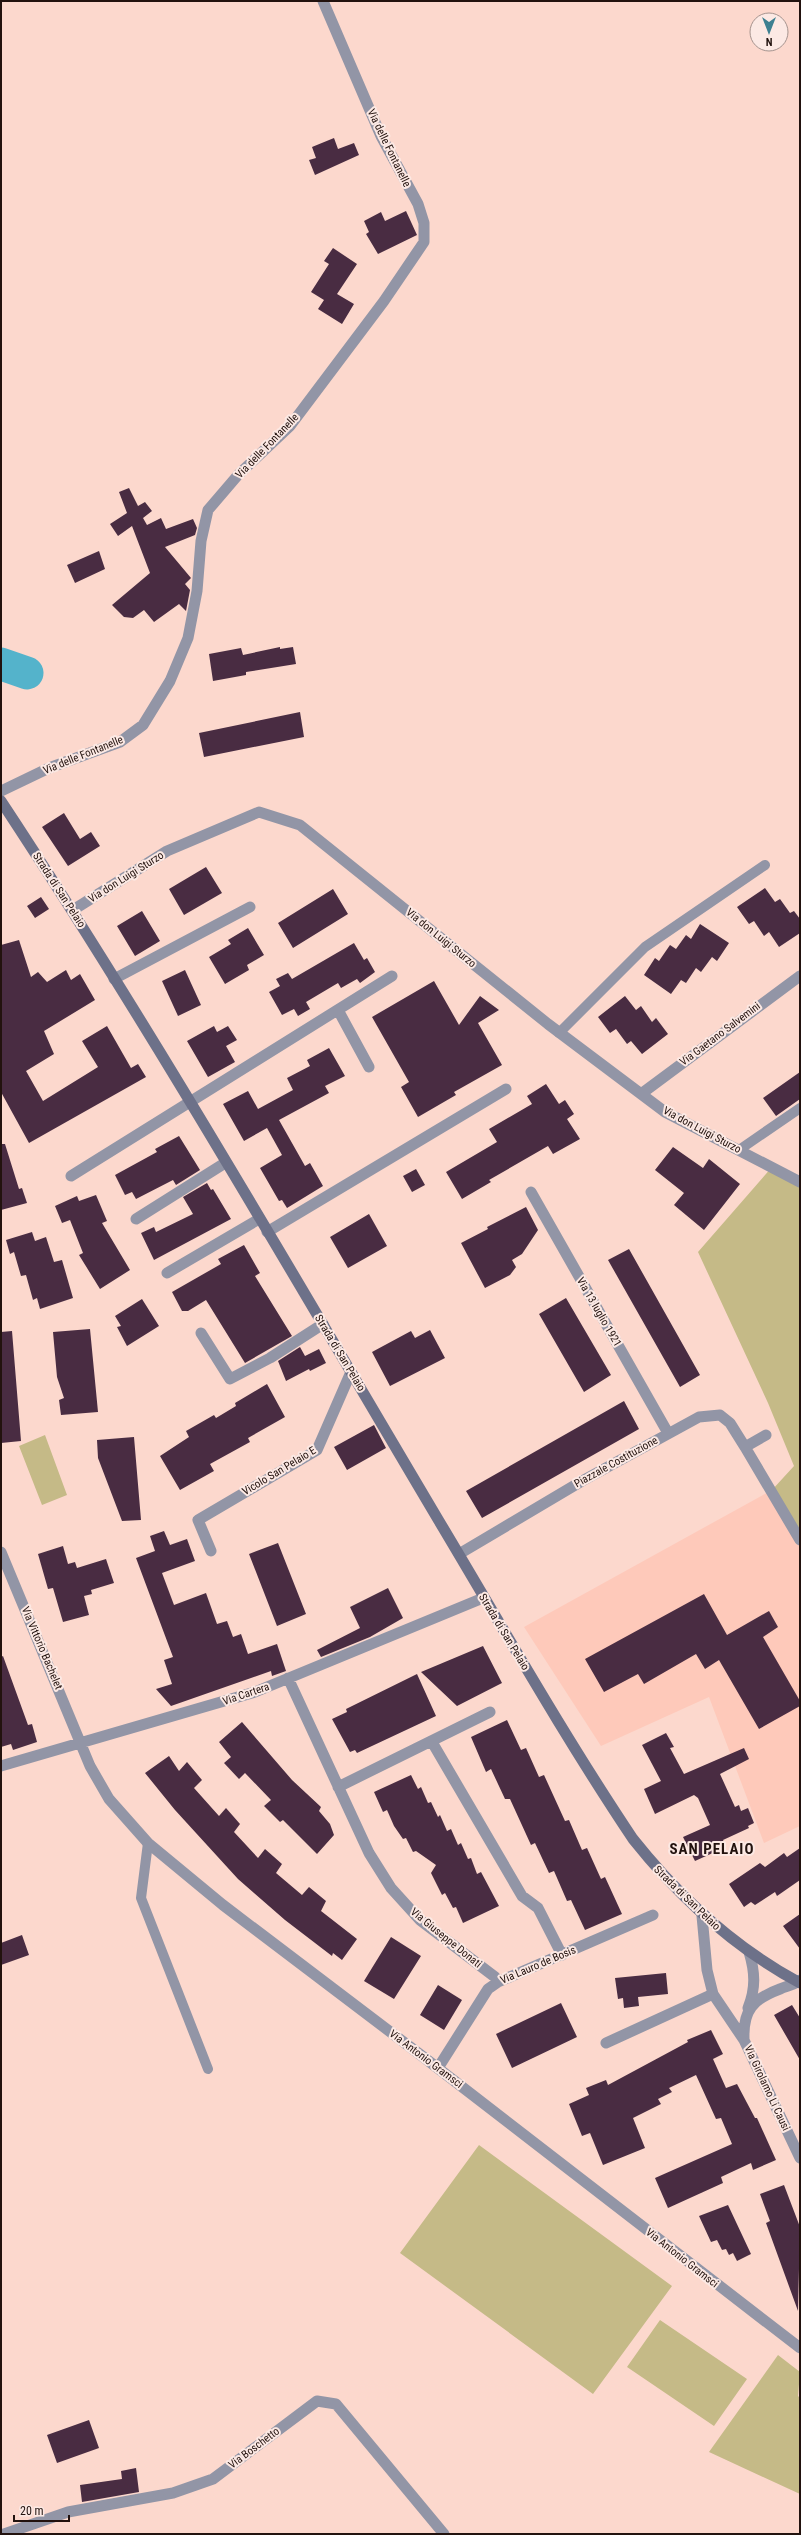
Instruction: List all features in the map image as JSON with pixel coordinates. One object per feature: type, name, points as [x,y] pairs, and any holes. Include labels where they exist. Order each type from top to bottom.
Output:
[{"type":"main road","name":"Strada di San Pelaio","points":[[1,801],[73,910],[352,1372],[483,1598],[633,1839],[653,1864],[702,1916],[749,1952],[799,1982]]},
{"type":"street","name":"Via delle Fontanelle","points":[[1,791],[49,768],[120,742],[143,725],[170,682],[188,638],[197,590],[201,541],[208,510],[238,475],[290,426],[384,302],[424,242],[424,223],[418,204],[382,136],[323,1]]},
{"type":"street","name":"Via don Luigi Sturzo","points":[[73,910],[167,851],[259,812],[300,825],[559,1033],[665,1112],[800,1182]]},
{"type":"street","points":[[114,979],[250,907]]},
{"type":"street","points":[[71,1176],[392,976]]},
{"type":"street","name":"Via Gaetano Salvemini","points":[[641,1094],[800,976]]},
{"type":"street","points":[[338,1010],[369,1067]]},
{"type":"street","points":[[267,1232],[506,1089]]},
{"type":"street","points":[[136,1219],[225,1163]]},
{"type":"street","name":"Via 13 luglio 1921","points":[[531,1192],[668,1433]]},
{"type":"street","points":[[167,1273],[259,1220]]},
{"type":"street","points":[[201,1333],[230,1379],[270,1358],[323,1324]]},
{"type":"street","name":"Vicolo San Pelaio E","points":[[211,1551],[198,1520],[317,1450],[352,1372]]},
{"type":"street","name":"Piazzale Costituzione","points":[[458,1554],[668,1433],[699,1417],[720,1415],[730,1423],[745,1447]]},
{"type":"street","points":[[766,1435],[745,1447],[800,1540]]},
{"type":"street","name":"Via Vittorio Bachelet","points":[[1,1552],[82,1744]]},
{"type":"street","name":"Via Cartera","points":[[1,1766],[82,1744],[255,1692],[483,1598]]},
{"type":"street","name":"Via Giuseppe Donati","points":[[288,1678],[369,1853],[390,1888],[420,1920],[495,1977],[498,1982]]},
{"type":"street","points":[[338,1788],[490,1712]]},
{"type":"street","points":[[432,1742],[522,1896],[538,1908],[562,1955]]},
{"type":"street","name":"Via Antonio Gramsci","points":[[82,1744],[90,1766],[109,1799],[148,1844],[229,1910],[438,2068],[800,2348]]},
{"type":"street","name":"Via Lauro de Bosis","points":[[438,2068],[488,1989],[498,1982],[653,1915]]},
{"type":"street","name":"Via Girolamo Li Causi","points":[[702,1916],[707,1970],[713,1994],[744,2040],[800,2158]]},
{"type":"street","name":"Via Girolamo Li Causi","points":[[744,2040],[745,2017],[755,1986],[754,1968],[749,1952]]},
{"type":"street","points":[[748,2011],[772,1992],[799,1982]]},
{"type":"street","points":[[606,2042],[713,1994]]},
{"type":"street","name":"Via Boschetto","points":[[4,2534],[68,2512],[173,2493],[213,2478],[317,2401],[336,2404],[444,2534]]},
{"type":"lane","points":[[559,1033],[645,947],[765,865]]},
{"type":"lane","points":[[739,1150],[800,1108]]},
{"type":"lane","points":[[148,1844],[141,1898],[208,2069]]},
{"type":"shaded area","points":[[772,1167],[800,1181],[800,1540],[772,1490],[794,1466],[768,1403],[698,1252]]},
{"type":"shaded area","points":[[45,1435],[67,1495],[42,1505],[19,1446]]},
{"type":"shaded area","points":[[772,1490],[800,1536],[800,1826],[764,1843],[709,1697],[601,1746],[524,1627]]},
{"type":"shaded area","points":[[479,2145],[672,2286],[593,2394],[400,2253]]},
{"type":"shaded area","points":[[660,2320],[747,2379],[714,2426],[627,2367]]},
{"type":"shaded area","points":[[778,2355],[800,2372],[798,2396],[800,2398],[800,2494],[709,2452]]},
{"type":"building","points":[[334,138],[338,149],[354,143],[359,155],[315,175],[309,160],[316,158],[312,147]]},
{"type":"building","points":[[406,211],[417,235],[378,254],[366,234],[369,232],[364,221],[381,212],[385,221]]},
{"type":"building","points":[[333,248],[357,264],[337,294],[354,304],[342,324],[318,309],[324,300],[311,292],[329,264],[324,261]]},
{"type":"building","points":[[129,488],[138,506],[145,502],[152,511],[143,518],[147,525],[161,518],[166,529],[193,519],[197,528],[195,535],[165,547],[191,578],[185,584],[190,590],[186,611],[179,604],[154,622],[144,610],[133,618],[124,617],[112,605],[150,573],[132,526],[118,536],[110,524],[127,513],[119,492]]},
{"type":"building","points":[[99,551],[105,569],[75,583],[67,565]]},
{"type":"building","points":[[280,647],[280,649],[293,647],[296,664],[246,672],[246,675],[213,681],[209,654],[241,648],[243,655]]},
{"type":"building","points":[[300,712],[304,737],[204,757],[199,733]]},
{"type":"building","points":[[64,813],[80,839],[91,832],[100,846],[68,866],[42,827]]},
{"type":"building","points":[[206,867],[222,893],[184,915],[169,889]]},
{"type":"building","points":[[765,888],[775,902],[780,899],[790,913],[794,911],[800,919],[800,933],[779,947],[769,932],[764,936],[754,921],[749,924],[737,907]]},
{"type":"building","points":[[333,889],[348,914],[293,948],[278,923]]},
{"type":"building","points":[[41,897],[49,909],[35,918],[27,906]]},
{"type":"building","points":[[142,911],[160,941],[135,956],[117,926]]},
{"type":"building","points":[[700,924],[729,943],[717,961],[712,957],[701,972],[696,968],[686,983],[681,980],[671,994],[644,975],[655,958],[659,961],[670,945],[676,949],[686,935],[691,939]]},
{"type":"building","points":[[248,928],[264,955],[247,965],[249,970],[225,984],[209,957],[231,944],[228,940]]},
{"type":"building","points":[[19,940],[31,977],[38,972],[47,982],[66,970],[71,980],[80,974],[95,1000],[44,1031],[54,1054],[26,1071],[43,1101],[98,1067],[82,1041],[107,1026],[131,1068],[138,1064],[146,1077],[29,1143],[1,1092],[1,945]]},
{"type":"building","points":[[354,943],[364,960],[367,958],[375,972],[360,983],[357,979],[341,988],[338,983],[306,1002],[310,1009],[298,1016],[294,1009],[282,1015],[269,992],[280,986],[276,979],[288,973],[292,979]]},
{"type":"building","points":[[185,970],[201,1005],[178,1016],[162,981]]},
{"type":"building","points":[[434,981],[459,1025],[480,996],[499,1010],[478,1023],[502,1065],[454,1092],[456,1095],[418,1117],[401,1087],[409,1082],[372,1017]]},
{"type":"building","points":[[625,996],[636,1010],[641,1006],[652,1022],[656,1018],[668,1034],[642,1054],[631,1041],[627,1044],[616,1029],[610,1033],[598,1017]]},
{"type":"building","points":[[214,1026],[217,1032],[228,1026],[237,1040],[226,1046],[235,1062],[208,1077],[187,1041]]},
{"type":"building","points":[[329,1048],[345,1076],[325,1086],[329,1093],[279,1120],[305,1166],[310,1163],[323,1186],[287,1208],[282,1200],[279,1201],[260,1168],[282,1155],[267,1128],[244,1141],[223,1104],[248,1091],[258,1109],[293,1090],[287,1078],[310,1066],[307,1060]]},
{"type":"building","points":[[800,1072],[800,1099],[776,1116],[763,1098]]},
{"type":"building","points":[[546,1084],[559,1104],[565,1100],[574,1114],[567,1119],[580,1139],[553,1154],[548,1146],[489,1180],[491,1182],[462,1199],[446,1172],[497,1142],[489,1129],[532,1104],[527,1096]]},
{"type":"building","points":[[179,1136],[200,1170],[176,1185],[173,1180],[136,1199],[132,1192],[125,1195],[115,1175],[157,1152],[155,1149]]},
{"type":"building","points":[[1,1144],[5,1144],[19,1189],[22,1188],[27,1203],[1,1210]]},
{"type":"building","points":[[673,1147],[703,1168],[709,1159],[740,1184],[704,1230],[674,1205],[684,1193],[655,1170]]},
{"type":"building","points":[[416,1169],[425,1185],[412,1192],[403,1176]]},
{"type":"building","points":[[207,1183],[211,1190],[213,1189],[231,1219],[154,1260],[141,1233],[154,1227],[156,1232],[193,1214],[183,1197]]},
{"type":"building","points":[[96,1195],[107,1221],[102,1223],[130,1270],[100,1289],[79,1255],[83,1253],[70,1220],[62,1223],[55,1206],[77,1196],[79,1201]]},
{"type":"building","points":[[526,1207],[538,1230],[522,1254],[512,1260],[516,1267],[510,1275],[485,1288],[461,1243],[488,1229],[487,1227]]},
{"type":"building","points":[[369,1214],[387,1246],[348,1268],[330,1237]]},
{"type":"building","points":[[32,1232],[35,1241],[46,1237],[54,1262],[62,1260],[73,1298],[40,1309],[37,1298],[33,1300],[26,1275],[21,1276],[14,1252],[10,1254],[6,1240]]},
{"type":"building","points":[[244,1245],[260,1273],[255,1276],[292,1336],[245,1363],[206,1300],[188,1311],[182,1311],[172,1292],[221,1264],[218,1259]]},
{"type":"building","points":[[629,1249],[700,1375],[680,1387],[608,1260]]},
{"type":"building","points":[[566,1298],[611,1375],[584,1392],[539,1314]]},
{"type":"building","points":[[142,1299],[159,1326],[127,1346],[117,1327],[121,1326],[115,1316]]},
{"type":"building","points":[[90,1329],[98,1412],[61,1415],[59,1400],[64,1398],[57,1377],[53,1332]]},
{"type":"building","points":[[430,1330],[445,1358],[390,1386],[372,1352],[411,1331],[415,1338]]},
{"type":"building","points":[[12,1331],[21,1441],[1,1443],[1,1332]]},
{"type":"building","points":[[300,1347],[305,1356],[319,1349],[326,1363],[310,1371],[309,1369],[286,1381],[278,1361]]},
{"type":"building","points":[[267,1384],[285,1417],[248,1438],[250,1442],[210,1464],[214,1471],[180,1490],[160,1456],[189,1437],[186,1431],[214,1415],[216,1418],[236,1406],[235,1403]]},
{"type":"building","points":[[624,1401],[639,1429],[482,1518],[466,1491]]},
{"type":"building","points":[[374,1425],[386,1448],[347,1470],[334,1447]]},
{"type":"building","points":[[134,1437],[141,1520],[122,1521],[98,1458],[97,1440]]},
{"type":"building","points":[[164,1531],[170,1545],[187,1539],[195,1561],[162,1573],[174,1605],[206,1593],[217,1624],[227,1621],[233,1637],[241,1634],[248,1654],[277,1644],[286,1671],[272,1676],[271,1671],[171,1706],[156,1689],[172,1684],[164,1660],[173,1657],[136,1558],[155,1551],[150,1536]]},
{"type":"building","points":[[278,1543],[306,1614],[277,1626],[249,1554]]},
{"type":"building","points":[[63,1546],[68,1564],[75,1562],[77,1568],[106,1559],[114,1583],[91,1590],[92,1594],[84,1596],[89,1615],[63,1622],[53,1588],[48,1589],[38,1554]]},
{"type":"building","points":[[388,1588],[403,1618],[370,1637],[321,1657],[317,1650],[360,1628],[350,1607]]},
{"type":"building","points":[[704,1594],[727,1635],[769,1611],[778,1627],[763,1637],[800,1701],[800,1706],[759,1729],[719,1660],[705,1669],[696,1654],[644,1684],[638,1674],[604,1692],[585,1659]]},
{"type":"building","points":[[483,1646],[502,1683],[457,1706],[421,1672]]},
{"type":"building","points":[[3,1656],[28,1725],[32,1724],[37,1742],[13,1750],[11,1744],[1,1747],[1,1657]]},
{"type":"building","points":[[417,1674],[436,1716],[357,1753],[355,1750],[350,1752],[332,1719],[347,1712],[346,1709]]},
{"type":"building","points":[[507,1720],[521,1750],[526,1748],[539,1777],[544,1775],[565,1821],[569,1820],[582,1850],[587,1848],[601,1879],[605,1877],[622,1914],[585,1930],[571,1900],[567,1901],[554,1871],[549,1873],[535,1843],[531,1845],[510,1799],[505,1799],[491,1769],[486,1772],[471,1737]]},
{"type":"building","points":[[242,1722],[292,1780],[321,1807],[319,1811],[330,1824],[334,1835],[317,1854],[283,1820],[280,1822],[264,1806],[271,1800],[245,1773],[239,1779],[224,1763],[231,1757],[219,1742]]},
{"type":"building","points":[[666,1733],[674,1747],[670,1748],[684,1774],[744,1748],[749,1759],[720,1774],[735,1807],[739,1805],[741,1811],[748,1808],[754,1823],[748,1826],[749,1828],[723,1840],[726,1847],[695,1861],[683,1837],[710,1825],[698,1798],[694,1795],[655,1814],[644,1789],[661,1781],[642,1745]]},
{"type":"building","points":[[169,1756],[179,1771],[187,1762],[202,1780],[194,1788],[219,1816],[226,1808],[240,1824],[234,1832],[258,1858],[265,1849],[282,1864],[276,1873],[302,1895],[309,1887],[326,1901],[321,1911],[357,1939],[342,1960],[333,1953],[332,1956],[285,1920],[238,1879],[175,1810],[145,1773]]},
{"type":"building","points":[[411,1775],[418,1789],[421,1787],[428,1803],[431,1802],[438,1817],[440,1815],[447,1831],[451,1829],[458,1845],[461,1843],[468,1859],[471,1858],[477,1874],[481,1872],[499,1906],[463,1923],[456,1907],[453,1908],[445,1893],[442,1895],[431,1873],[436,1865],[416,1851],[413,1852],[406,1838],[403,1839],[394,1826],[387,1810],[383,1812],[374,1792]]},
{"type":"building","points":[[800,1848],[800,1880],[777,1896],[775,1892],[755,1905],[751,1902],[744,1907],[729,1884],[760,1863],[765,1867],[784,1853],[787,1857]]},
{"type":"building","points":[[800,1914],[800,1949],[783,1926]]},
{"type":"building","points":[[22,1935],[29,1955],[1,1965],[1,1943]]},
{"type":"building","points":[[391,1937],[421,1956],[394,1999],[364,1981]]},
{"type":"building","points":[[666,1973],[668,1994],[638,1997],[639,2006],[624,2008],[623,1998],[618,1999],[615,1978]]},
{"type":"building","points":[[438,1985],[462,2000],[444,2030],[420,2015]]},
{"type":"building","points":[[561,2003],[577,2037],[512,2068],[496,2034]]},
{"type":"building","points":[[792,2005],[800,2018],[800,2060],[774,2015]]},
{"type":"building","points":[[711,2030],[723,2054],[713,2059],[726,2088],[737,2084],[755,2118],[757,2118],[776,2160],[753,2170],[751,2163],[721,2177],[723,2183],[668,2208],[655,2178],[732,2144],[721,2118],[716,2119],[696,2075],[669,2088],[672,2092],[658,2099],[661,2104],[633,2118],[645,2148],[603,2165],[590,2133],[582,2136],[569,2104],[589,2095],[586,2088],[606,2080],[608,2085],[688,2042],[687,2040]]},
{"type":"building","points":[[784,2185],[800,2227],[798,2311],[766,2223],[770,2221],[760,2194]]},
{"type":"building","points":[[728,2205],[751,2254],[737,2261],[733,2253],[729,2255],[726,2249],[722,2250],[717,2240],[711,2242],[699,2216]]},
{"type":"building","points":[[89,2420],[99,2448],[57,2463],[47,2435]]},
{"type":"building","points":[[136,2468],[139,2492],[82,2502],[80,2485],[122,2479],[121,2471]]},
{"type":"waterway","points":[[1,664],[27,673]]},
{"type":"district","name":"SAN PELAIO","points":[[712,1849]]}]
